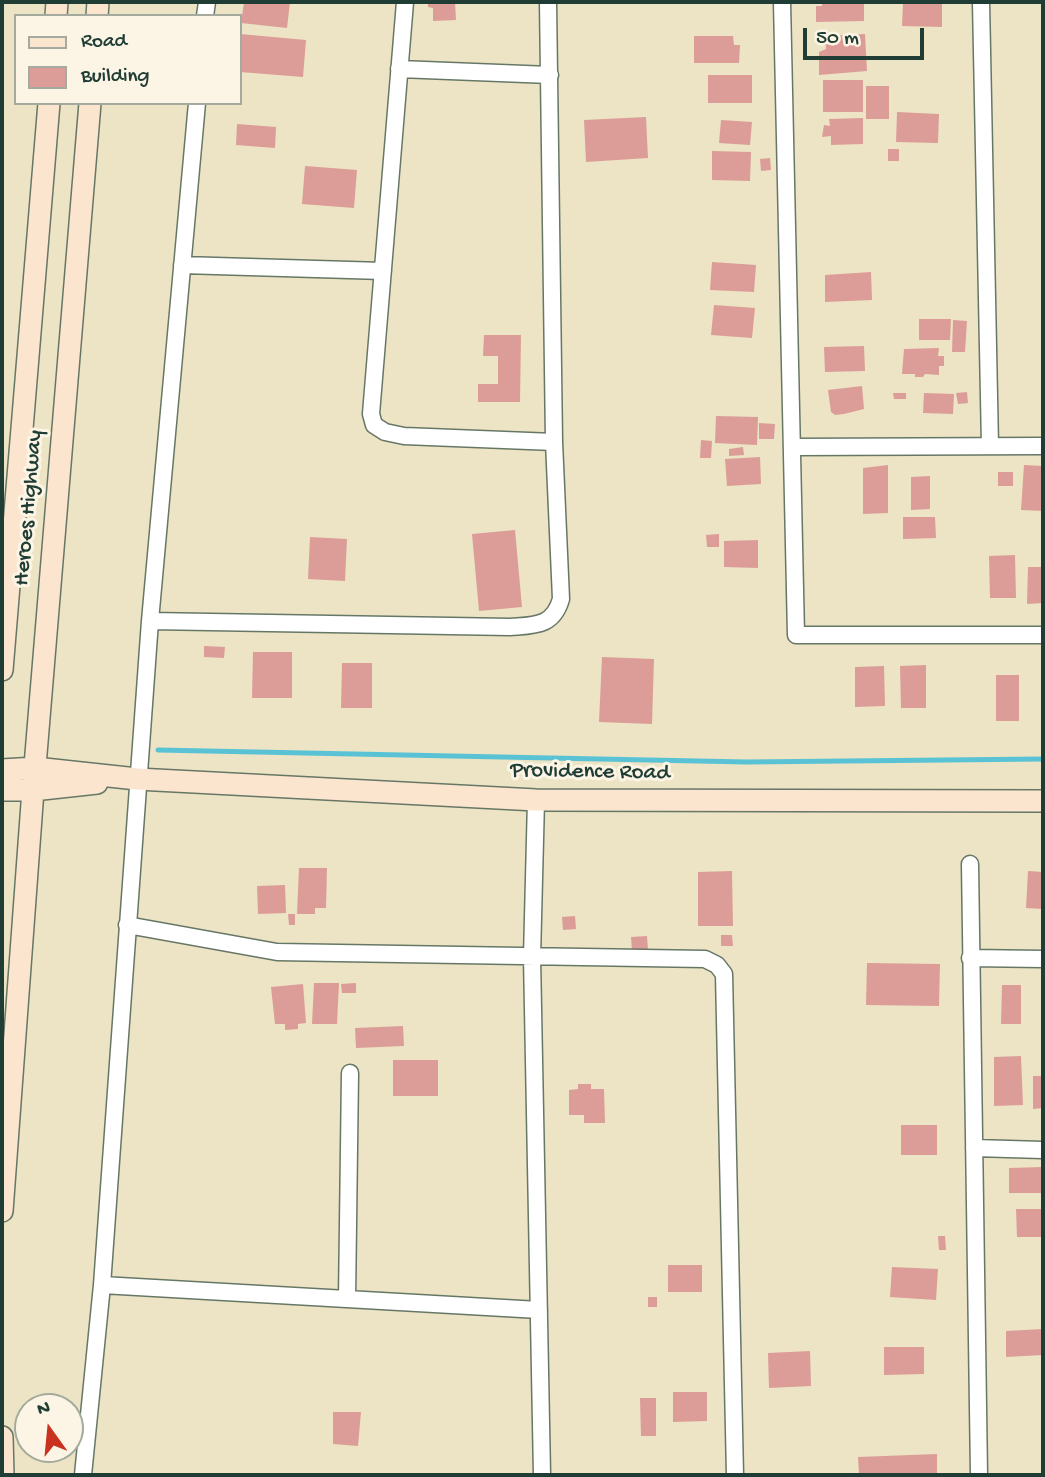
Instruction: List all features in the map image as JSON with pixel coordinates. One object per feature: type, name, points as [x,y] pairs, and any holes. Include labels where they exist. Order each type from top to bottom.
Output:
[{"type":"main road","name":"Heroes Highway","points":[[2,667],[49,105]]},
{"type":"main road","name":"Heroes Highway","points":[[2,1211],[33,790],[90,105]]},
{"type":"main road","name":"Providence Road","points":[[2,769],[35,768],[137,779],[537,800],[1043,801]]},
{"type":"main road","name":"Providence Road","points":[[2,790],[33,790],[137,779]]},
{"type":"main road","points":[[2,1437],[3,1475]]},
{"type":"street","points":[[405,2],[371,414],[374,425],[385,432],[404,436],[554,442]]},
{"type":"street","points":[[149,621],[510,627],[541,625],[558,609],[561,600],[554,442],[548,2]]},
{"type":"street","points":[[782,2],[796,635],[1043,635]]},
{"type":"street","points":[[981,2],[990,446]]},
{"type":"street","points":[[399,69],[550,75]]},
{"type":"street","points":[[83,1475],[102,1285],[149,621],[197,105]]},
{"type":"street","points":[[182,265],[383,271]]},
{"type":"street","points":[[792,447],[1043,446]]},
{"type":"street","points":[[537,800],[532,957],[542,1475]]},
{"type":"street","points":[[970,864],[979,1475]]},
{"type":"street","points":[[127,925],[277,952],[705,959],[717,965],[724,974],[735,1475]]},
{"type":"street","points":[[970,958],[1043,959]]},
{"type":"street","points":[[347,1299],[350,1073]]},
{"type":"street","points":[[974,1148],[1043,1150]]},
{"type":"street","points":[[102,1285],[539,1310]]},
{"type":"building","points":[[244,2],[290,2],[287,28],[242,23]]},
{"type":"building","points":[[428,2],[455,2],[456,20],[433,21],[433,8],[428,7]]},
{"type":"building","points":[[822,2],[864,2],[864,21],[816,22],[816,6],[822,6]]},
{"type":"building","points":[[903,2],[942,2],[942,27],[902,26]]},
{"type":"building","points":[[242,34],[306,40],[303,77],[242,72]]},
{"type":"building","points":[[865,34],[867,71],[819,75],[819,52],[826,49],[825,36]]},
{"type":"building","points":[[694,36],[733,36],[734,45],[740,45],[739,63],[694,63]]},
{"type":"building","points":[[708,75],[752,75],[752,103],[708,103]]},
{"type":"building","points":[[823,80],[863,80],[863,112],[823,112]]},
{"type":"building","points":[[866,86],[889,86],[889,119],[866,119]]},
{"type":"building","points":[[897,112],[939,114],[938,143],[896,142]]},
{"type":"building","points":[[646,117],[648,158],[586,162],[584,120]]},
{"type":"building","points":[[863,118],[863,144],[831,145],[831,136],[822,137],[824,125],[830,126],[829,119]]},
{"type":"building","points":[[721,120],[752,122],[750,145],[719,143]]},
{"type":"building","points":[[237,124],[276,127],[275,148],[236,145]]},
{"type":"building","points":[[888,149],[899,149],[899,161],[888,161]]},
{"type":"building","points":[[712,151],[751,152],[750,181],[712,180]]},
{"type":"building","points":[[770,158],[771,170],[761,171],[760,159]]},
{"type":"building","points":[[305,166],[357,170],[354,208],[302,204]]},
{"type":"building","points":[[712,262],[756,265],[754,292],[710,290]]},
{"type":"building","points":[[871,272],[872,300],[825,302],[825,275]]},
{"type":"building","points":[[714,305],[755,308],[752,338],[711,335]]},
{"type":"building","points":[[919,319],[951,319],[950,340],[919,340]]},
{"type":"building","points":[[953,320],[967,321],[965,352],[952,352]]},
{"type":"building","points":[[484,335],[521,335],[520,402],[478,402],[478,384],[498,384],[498,356],[483,356]]},
{"type":"building","points":[[864,346],[865,371],[825,372],[824,347]]},
{"type":"building","points":[[939,348],[938,356],[944,356],[944,366],[939,366],[939,375],[925,374],[923,377],[915,377],[915,374],[902,374],[904,349]]},
{"type":"building","points":[[862,386],[864,409],[835,415],[831,412],[828,390]]},
{"type":"building","points":[[967,392],[968,403],[958,404],[956,393]]},
{"type":"building","points":[[893,393],[906,393],[906,399],[894,399]]},
{"type":"building","points":[[924,393],[954,394],[953,414],[923,413]]},
{"type":"building","points":[[716,416],[758,417],[757,445],[715,443]]},
{"type":"building","points":[[759,423],[775,424],[774,439],[759,439]]},
{"type":"building","points":[[701,440],[712,441],[711,458],[700,458]]},
{"type":"building","points":[[743,447],[744,455],[729,456],[729,449]]},
{"type":"building","points":[[760,457],[761,484],[727,486],[725,459]]},
{"type":"building","points":[[888,465],[888,513],[863,514],[863,468]]},
{"type":"building","points":[[1024,465],[1043,466],[1043,511],[1021,510]]},
{"type":"building","points":[[998,472],[1013,472],[1013,486],[998,486]]},
{"type":"building","points":[[930,476],[930,509],[911,510],[911,477]]},
{"type":"building","points":[[903,517],[935,517],[936,538],[903,539]]},
{"type":"building","points":[[515,530],[522,607],[479,611],[472,534]]},
{"type":"building","points":[[719,534],[719,547],[707,547],[706,535]]},
{"type":"building","points":[[310,537],[347,539],[345,581],[308,579]]},
{"type":"building","points":[[758,540],[758,568],[724,567],[724,541]]},
{"type":"building","points":[[1015,555],[1016,598],[990,598],[989,556]]},
{"type":"building","points":[[1028,567],[1043,567],[1043,603],[1027,604]]},
{"type":"building","points":[[204,646],[225,647],[224,658],[204,657]]},
{"type":"building","points":[[253,652],[292,652],[292,698],[252,698]]},
{"type":"building","points":[[602,657],[654,659],[652,724],[599,722]]},
{"type":"building","points":[[342,663],[372,663],[372,708],[341,708]]},
{"type":"building","points":[[926,665],[926,708],[901,708],[900,666]]},
{"type":"building","points":[[884,666],[885,706],[855,707],[855,667]]},
{"type":"building","points":[[996,675],[1019,675],[1019,721],[996,721]]},
{"type":"building","points":[[299,868],[327,868],[326,908],[315,908],[315,914],[297,914]]},
{"type":"building","points":[[732,871],[733,926],[698,926],[698,872]]},
{"type":"building","points":[[1028,871],[1043,872],[1043,909],[1026,908]]},
{"type":"building","points":[[285,885],[286,913],[258,914],[257,886]]},
{"type":"building","points":[[288,914],[295,914],[295,925],[289,925]]},
{"type":"building","points":[[575,916],[576,929],[563,930],[562,917]]},
{"type":"building","points":[[721,935],[732,935],[733,946],[721,946]]},
{"type":"building","points":[[647,936],[648,950],[632,951],[631,937]]},
{"type":"building","points":[[867,963],[940,964],[939,1006],[866,1005]]},
{"type":"building","points":[[314,983],[339,983],[337,1024],[312,1024]]},
{"type":"building","points":[[356,983],[356,993],[342,993],[341,984]]},
{"type":"building","points":[[303,984],[306,1023],[298,1024],[298,1029],[285,1030],[285,1024],[275,1024],[271,987]]},
{"type":"building","points":[[1002,985],[1021,985],[1021,1024],[1001,1024]]},
{"type":"building","points":[[403,1026],[404,1046],[356,1048],[355,1028]]},
{"type":"building","points":[[1021,1056],[1023,1105],[994,1106],[994,1057]]},
{"type":"building","points":[[393,1060],[438,1060],[438,1096],[393,1096]]},
{"type":"building","points":[[1033,1076],[1043,1076],[1043,1108],[1033,1109]]},
{"type":"building","points":[[578,1084],[591,1084],[591,1089],[604,1089],[605,1123],[584,1123],[584,1115],[569,1115],[569,1090],[578,1089]]},
{"type":"building","points":[[901,1125],[937,1125],[937,1155],[901,1155]]},
{"type":"building","points":[[1043,1167],[1043,1193],[1009,1193],[1009,1168]]},
{"type":"building","points":[[1016,1209],[1043,1209],[1043,1237],[1017,1237]]},
{"type":"building","points":[[938,1236],[945,1236],[946,1250],[939,1250]]},
{"type":"building","points":[[668,1265],[702,1265],[702,1292],[668,1292]]},
{"type":"building","points":[[892,1267],[938,1269],[936,1300],[890,1297]]},
{"type":"building","points":[[648,1297],[657,1297],[657,1307],[648,1307]]},
{"type":"building","points":[[1043,1329],[1043,1355],[1006,1357],[1006,1331]]},
{"type":"building","points":[[884,1347],[924,1347],[924,1374],[884,1375]]},
{"type":"building","points":[[810,1351],[811,1386],[769,1388],[768,1353]]},
{"type":"building","points":[[673,1392],[707,1392],[707,1421],[673,1422]]},
{"type":"building","points":[[640,1398],[656,1398],[656,1436],[641,1436]]},
{"type":"building","points":[[333,1412],[361,1412],[358,1446],[333,1444]]},
{"type":"building","points":[[937,1454],[937,1475],[859,1475],[858,1457]]},
{"type":"waterway","points":[[158,750],[747,762],[1043,759]]}]
